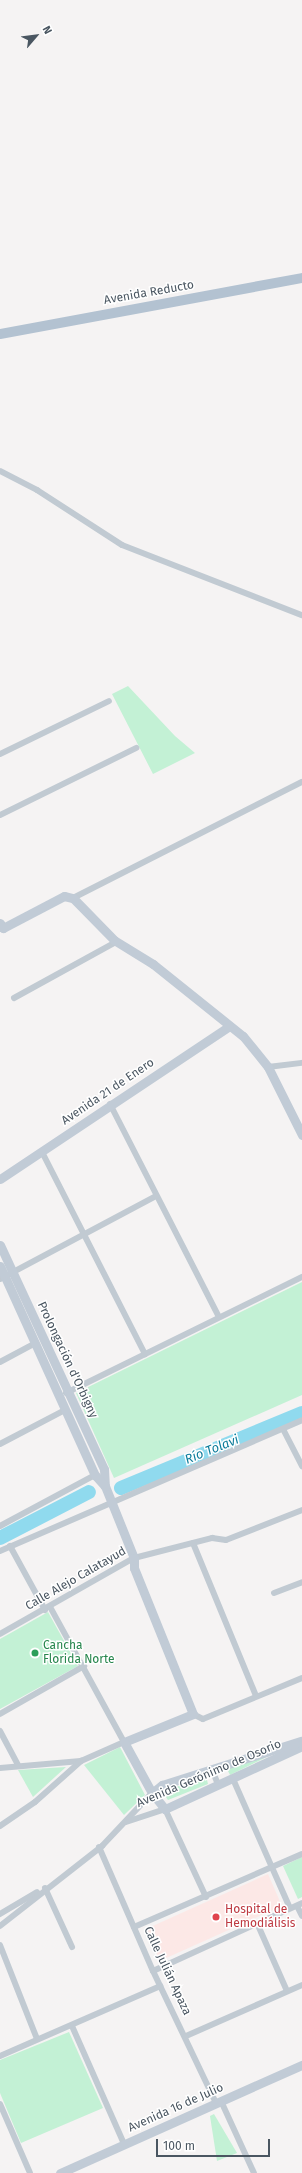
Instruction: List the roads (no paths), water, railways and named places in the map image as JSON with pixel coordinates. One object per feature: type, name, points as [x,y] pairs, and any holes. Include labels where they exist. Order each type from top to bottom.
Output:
[{"type":"main road","name":"Avenida Reducto","points":[[0,334],[302,278]]},
{"type":"street","points":[[0,471],[37,490],[122,545],[302,615]]},
{"type":"street","points":[[0,754],[109,701]]},
{"type":"street","points":[[0,815],[136,748]]},
{"type":"street","points":[[73,898],[302,782]]},
{"type":"street","points":[[1,926],[64,896],[73,898],[116,942],[153,964],[243,1036],[268,1067],[302,1136]]},
{"type":"street","points":[[14,998],[116,942]]},
{"type":"street","name":"Avenida 21 de Enero","points":[[0,1179],[42,1152],[110,1104],[229,1026]]},
{"type":"street","points":[[268,1067],[302,1063]]},
{"type":"street","points":[[110,1104],[219,1317]]},
{"type":"street","points":[[42,1152],[146,1354]]},
{"type":"street","points":[[6,1276],[156,1196]]},
{"type":"street","name":"Prolongación d'Orbigny","points":[[0,1245],[6,1276],[95,1475],[105,1486],[112,1502],[134,1558],[134,1568],[193,1714]]},
{"type":"street","name":"Prolongación d'Orbigny","points":[[0,1266],[68,1392],[104,1469],[105,1486]]},
{"type":"street","points":[[60,1396],[302,1277]]},
{"type":"street","points":[[0,1362],[35,1343]]},
{"type":"street","points":[[0,1444],[65,1410]]},
{"type":"street","points":[[0,1551],[302,1420]]},
{"type":"street","points":[[283,1429],[302,1466]]},
{"type":"street","points":[[0,1526],[95,1475]]},
{"type":"street","name":"Calle Alejo Calatayud","points":[[0,1634],[48,1609],[134,1558],[212,1538],[226,1540],[302,1510]]},
{"type":"street","points":[[193,1542],[256,1696]]},
{"type":"street","points":[[10,1546],[84,1666],[152,1792],[165,1808],[206,1896]]},
{"type":"street","points":[[274,1593],[302,1582]]},
{"type":"street","points":[[0,1714],[84,1666]]},
{"type":"street","points":[[0,1826],[35,1802],[81,1761],[193,1714],[203,1719],[302,1678]]},
{"type":"street","points":[[0,1731],[18,1765]]},
{"type":"street","name":"Avenida Gerónimo de Osorio","points":[[124,1822],[165,1808],[233,1779],[301,1745]]},
{"type":"street","name":"Avenida Gerónimo de Osorio","points":[[0,1926],[45,1888],[99,1847],[152,1792],[162,1785],[212,1769],[301,1745]]},
{"type":"street","points":[[0,1768],[18,1765],[81,1761]]},
{"type":"street","points":[[212,1769],[218,1785]]},
{"type":"street","points":[[233,1779],[290,1908]]},
{"type":"street","name":"Calle Julián Apaza","points":[[99,1847],[160,1986],[254,2173]]},
{"type":"street","points":[[134,1927],[302,1854]]},
{"type":"street","points":[[45,1888],[72,1946]]},
{"type":"street","name":"Avenida Gerónimo de Osorio","points":[[0,1914],[45,1888]]},
{"type":"street","points":[[153,1971],[300,1904],[302,1916]]},
{"type":"street","points":[[257,1923],[287,1991]]},
{"type":"street","points":[[0,1946],[37,2039]]},
{"type":"street","points":[[186,2036],[302,1984]]},
{"type":"street","points":[[0,2056],[37,2039],[72,2026],[160,1986]]},
{"type":"street","points":[[72,2026],[124,2144]]},
{"type":"street","name":"Avenida 16 de Julio","points":[[60,2173],[218,2102],[301,2068]]},
{"type":"street","points":[[0,2104],[30,2173]]},
{"type":"waterway","name":"Río Tolavi","points":[[121,1488],[302,1413]]},
{"type":"waterway","name":"Río Tolavi","points":[[0,1538],[89,1492]]},
{"type":"place","name":"Cancha Florida Norte","points":[[35,1653]]},
{"type":"place","name":"Hospital de Hemodiálisis","points":[[216,1917]]}]
